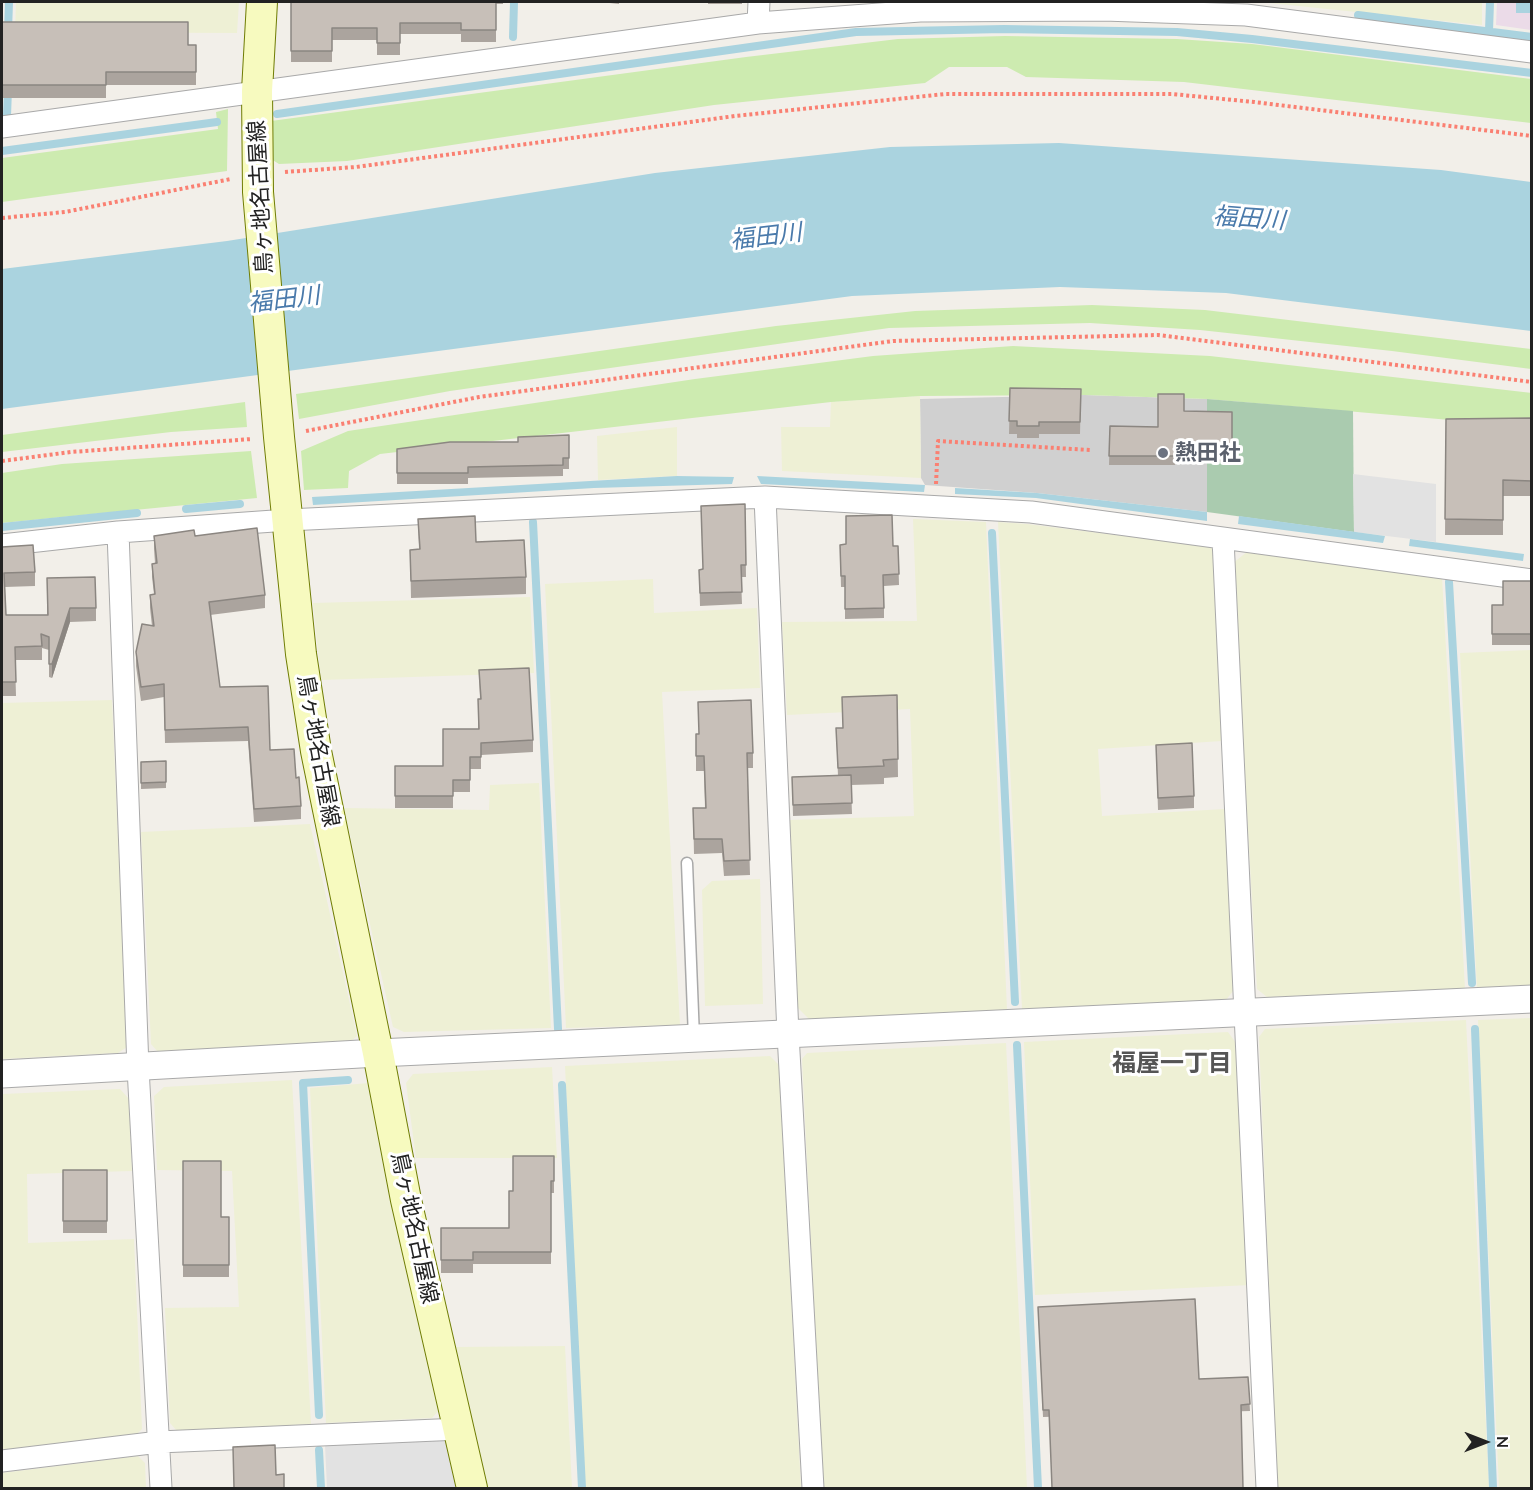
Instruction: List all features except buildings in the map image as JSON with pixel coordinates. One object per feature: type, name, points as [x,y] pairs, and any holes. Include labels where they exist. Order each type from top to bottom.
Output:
[{"type":"main road","name":"鳥ヶ地名古屋線","points":[[262,2],[257,91],[258,183],[278,429],[301,654],[316,751],[406,1200],[472,1488]]},
{"type":"street","points":[[758,23],[759,2]]},
{"type":"street","points":[[2,128],[758,23],[920,11],[1246,8],[1532,52]]},
{"type":"street","points":[[765,497],[788,1034],[813,1488]]},
{"type":"street","points":[[2,545],[118,532],[288,520],[765,497],[1031,512],[1223,540],[1532,580]]},
{"type":"street","points":[[118,532],[138,1068],[161,1488]]},
{"type":"street","points":[[1223,540],[1268,1488]]},
{"type":"street","points":[[2,1074],[378,1053],[1532,999]]},
{"type":"street","points":[[2,1461],[159,1442],[460,1429]]},
{"type":"lane","points":[[687,863],[694,1038]]},
{"type":"path","points":[[2,218],[65,212],[356,167],[735,116],[945,94],[1172,94],[1532,136]]},
{"type":"path","points":[[2,461],[278,429],[478,397],[893,341],[1158,335],[1532,382]]},
{"type":"path","points":[[935,506],[938,441],[1090,450]]},
{"type":"shaded area","points":[[1497,2],[1531,2],[1531,30],[1496,25]]},
{"type":"shaded area","points":[[1085,395],[1207,399],[1207,512],[1037,493],[925,485],[921,478],[920,399]]},
{"type":"shaded area","points":[[1353,474],[1436,484],[1436,542],[1354,532]]},
{"type":"shaded area","points":[[446,1439],[457,1488],[327,1488],[325,1445]]},
{"type":"green space","points":[[16,2],[239,2],[237,33],[15,32]]},
{"type":"green space","points":[[1260,2],[1482,2],[1482,25]]},
{"type":"green space","points":[[1005,36],[1177,39],[1252,44],[1531,79],[1531,123],[1184,82],[1026,77],[1007,67],[949,67],[925,83],[714,105],[347,161],[279,164],[271,159],[271,121],[746,57],[898,39]]},
{"type":"green space","points":[[228,109],[227,171],[2,202],[2,158],[218,129],[216,112]]},
{"type":"green space","points":[[1092,305],[1205,310],[1531,349],[1531,369],[1200,330],[1090,323],[889,328],[450,391],[299,419],[296,394],[776,326],[915,311]]},
{"type":"green space","points":[[1013,346],[1210,356],[1532,393],[1531,427],[1207,399],[1085,395],[920,396],[831,402],[380,454],[349,471],[348,488],[304,490],[301,451],[348,431],[695,379],[873,356]]},
{"type":"green space","points":[[920,396],[921,478],[782,471],[781,427],[830,427],[831,402]]},
{"type":"green space","points":[[1207,399],[1353,411],[1354,532],[1207,512]]},
{"type":"green space","points":[[245,402],[247,427],[171,432],[2,452],[2,435]]},
{"type":"green space","points":[[677,427],[677,476],[598,480],[597,436]]},
{"type":"green space","points":[[251,451],[257,498],[2,523],[2,473],[62,464]]},
{"type":"green space","points":[[913,519],[986,522],[1007,1010],[810,1020],[794,1004],[788,820],[914,816],[910,709],[787,715],[782,622],[917,621]]},
{"type":"green space","points":[[998,522],[1213,547],[1222,741],[1098,749],[1102,816],[1225,809],[1233,991],[1226,1000],[1022,1009]]},
{"type":"green space","points":[[1247,552],[1442,577],[1465,989],[1267,997],[1257,989],[1233,563]]},
{"type":"green space","points":[[653,579],[654,613],[757,608],[760,688],[662,692],[680,1025],[566,1028],[545,584]]},
{"type":"green space","points":[[530,597],[534,673],[321,680],[313,603]]},
{"type":"green space","points":[[1531,650],[1531,986],[1477,988],[1460,653]]},
{"type":"green space","points":[[112,700],[127,1047],[118,1053],[2,1059],[2,703]]},
{"type":"green space","points":[[539,783],[551,1028],[404,1032],[393,1027],[344,808],[489,810],[490,785]]},
{"type":"green space","points":[[310,824],[357,1036],[350,1042],[158,1052],[151,1044],[141,832]]},
{"type":"green space","points":[[760,879],[763,1004],[705,1006],[702,890],[712,881]]},
{"type":"green space","points":[[1531,1018],[1531,1488],[1499,1488],[1478,1020]]},
{"type":"green space","points":[[1466,1020],[1489,1488],[1277,1488],[1259,1037],[1265,1029]]},
{"type":"green space","points":[[1228,1032],[1236,1043],[1250,1285],[1035,1295],[1024,1042]]},
{"type":"green space","points":[[1006,1043],[1027,1488],[823,1488],[802,1059],[807,1053]]},
{"type":"green space","points":[[770,1056],[779,1065],[801,1488],[585,1488],[565,1066]]},
{"type":"green space","points":[[552,1067],[557,1158],[416,1158],[406,1083],[413,1074]]},
{"type":"green space","points":[[292,1080],[311,1424],[177,1431],[170,1423],[165,1308],[239,1307],[232,1171],[157,1170],[154,1096],[164,1087]]},
{"type":"green space","points":[[369,1083],[445,1404],[432,1418],[326,1423],[310,1088]]},
{"type":"green space","points":[[120,1089],[129,1099],[132,1171],[27,1174],[28,1243],[134,1239],[142,1429],[134,1437],[2,1452],[2,1094]]},
{"type":"green space","points":[[565,1346],[572,1488],[485,1488],[456,1347]]},
{"type":"green space","points":[[138,1456],[145,1463],[146,1488],[2,1488],[2,1473]]},
{"type":"water","points":[[1516,2],[1531,2],[1531,13],[1516,13]]},
{"type":"water","name":"福田川","points":[[1059,143],[1441,170],[1531,182],[1531,331],[1226,293],[1060,287],[852,296],[2,409],[2,269],[227,241],[655,173],[890,147]]},
{"type":"water","points":[[677,476],[734,477],[732,484],[594,488],[313,505],[312,497]]},
{"type":"water","points":[[757,476],[925,485],[924,492],[761,484]]},
{"type":"water","points":[[955,488],[1037,493],[1207,512],[1207,521],[1036,498],[955,494]]},
{"type":"water","points":[[1239,516],[1385,536],[1383,543],[1238,524]]},
{"type":"water","points":[[1410,539],[1524,554],[1523,561],[1409,546]]},
{"type":"waterway","points":[[8,31],[9,2]]},
{"type":"waterway","points":[[513,37],[514,2]]},
{"type":"waterway","points":[[1489,31],[1490,2]]},
{"type":"waterway","points":[[1358,15],[1532,37]]},
{"type":"waterway","points":[[277,114],[856,32],[1004,29],[1177,32],[1532,73]]},
{"type":"waterway","points":[[7,116],[8,89]]},
{"type":"waterway","points":[[2,151],[217,122]]},
{"type":"waterway","points":[[186,509],[240,504]]},
{"type":"waterway","points":[[2,527],[137,513]]},
{"type":"waterway","points":[[533,522],[558,1029]]},
{"type":"waterway","points":[[992,533],[1015,1002]]},
{"type":"waterway","points":[[1449,582],[1472,983]]},
{"type":"waterway","points":[[1475,1029],[1493,1488]]},
{"type":"waterway","points":[[1017,1045],[1038,1488]]},
{"type":"waterway","points":[[319,1415],[303,1083],[348,1080]]},
{"type":"waterway","points":[[562,1085],[582,1488]]},
{"type":"waterway","points":[[319,1450],[321,1488]]},
{"type":"place","name":"熱田社","points":[[1163,453]]},
{"type":"district","name":"福屋一丁目","points":[[1172,1064]]}]
